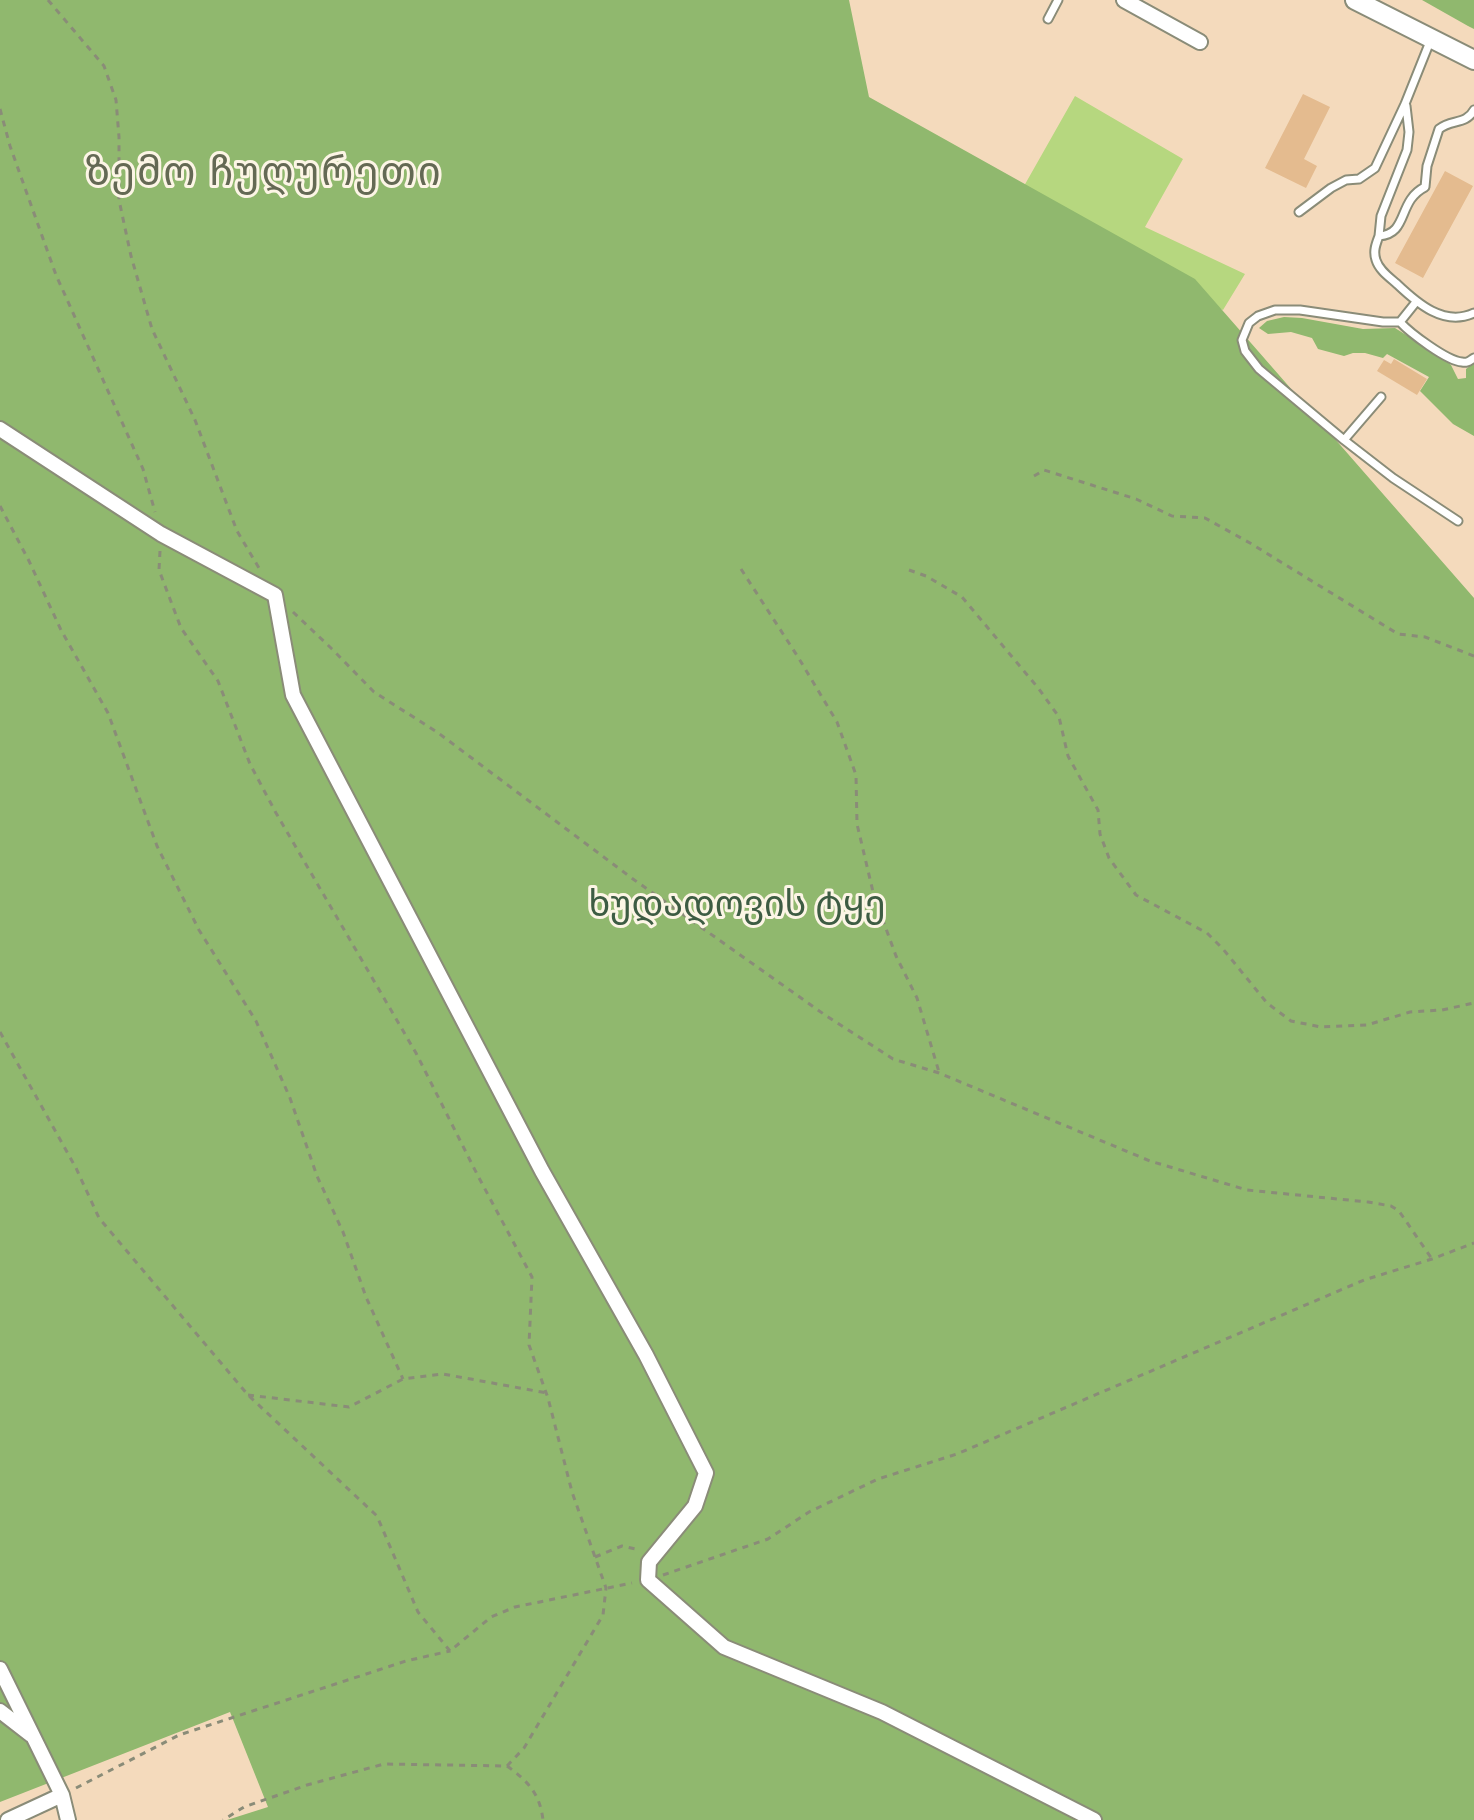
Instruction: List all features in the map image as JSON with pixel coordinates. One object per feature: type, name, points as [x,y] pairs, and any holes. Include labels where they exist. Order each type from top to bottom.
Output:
[{"type":"street","points":[[1124,0],[1200,42]]},
{"type":"street","points":[[1355,0],[1474,60]]},
{"type":"street","points":[[0,429],[161,534],[275,595],[293,695],[542,1171],[646,1355],[706,1473],[695,1506],[649,1562],[648,1580],[724,1647],[882,1712],[1094,1820]]},
{"type":"street","points":[[0,1669],[62,1795],[68,1820]]},
{"type":"street","points":[[0,1711],[34,1738]]},
{"type":"street","points":[[8,1820],[62,1795]]},
{"type":"lane","points":[[1048,19],[1058,0]]},
{"type":"lane","points":[[1299,212],[1331,188],[1346,180],[1359,179],[1375,168],[1431,39]]},
{"type":"lane","points":[[1405,104],[1409,132],[1407,150],[1381,216],[1375,247],[1376,260],[1384,273],[1416,302],[1432,311],[1452,318],[1465,318],[1474,313]]},
{"type":"lane","points":[[1379,236],[1389,235],[1399,226],[1408,202],[1415,192],[1425,187],[1427,166],[1439,129],[1452,122],[1463,121],[1474,110]]},
{"type":"lane","points":[[1400,322],[1416,302]]},
{"type":"lane","points":[[1458,521],[1393,478],[1259,369],[1245,351],[1242,340],[1249,323],[1258,316],[1275,310],[1300,310],[1400,322],[1454,360],[1468,362],[1474,358]]},
{"type":"lane","points":[[1344,440],[1381,397]]},
{"type":"path","points":[[48,0],[104,66],[116,100],[119,200],[152,329],[195,420],[237,531],[260,569]]},
{"type":"path","points":[[0,109],[56,275],[143,469],[161,534],[159,570],[181,628],[218,681],[250,764],[416,1053],[532,1277],[529,1345],[547,1393],[572,1492],[606,1588],[603,1615],[524,1748],[507,1766]]},
{"type":"path","points":[[1034,476],[1044,470],[1136,499],[1172,516],[1205,518],[1398,634],[1425,637],[1474,656]]},
{"type":"path","points":[[0,506],[61,630],[108,713],[157,846],[199,930],[256,1021],[290,1098],[317,1176],[343,1232],[366,1297],[403,1379]]},
{"type":"path","points":[[741,569],[837,722],[856,775],[857,824],[874,896],[896,956],[917,998],[939,1073]]},
{"type":"path","points":[[909,570],[962,597],[1059,717],[1068,756],[1098,810],[1100,834],[1109,858],[1136,895],[1207,933],[1267,1003],[1291,1021],[1321,1027],[1367,1025],[1410,1012],[1442,1010],[1474,1003]]},
{"type":"path","points":[[275,595],[374,692],[437,732],[633,879],[825,1015],[893,1059],[939,1073],[1150,1161],[1247,1190],[1391,1206],[1399,1211],[1432,1259]]},
{"type":"path","points":[[0,1032],[76,1168],[99,1218],[248,1395],[377,1516],[418,1612],[450,1651]]},
{"type":"path","points":[[62,1795],[179,1735],[406,1661],[450,1651],[491,1617],[515,1607],[648,1580],[768,1539],[809,1512],[878,1479],[957,1454],[1364,1280],[1474,1243]]},
{"type":"path","points":[[248,1395],[349,1407],[403,1379],[443,1374],[547,1393]]},
{"type":"path","points":[[595,1557],[622,1546],[643,1551],[649,1562]]},
{"type":"path","points":[[223,1820],[244,1807],[307,1785],[384,1764],[507,1766],[524,1778],[541,1802],[543,1820]]},
{"type":"green space","name":"ხუდადოვის ტყე","points":[[0,0],[849,0],[869,97],[1195,279],[1474,598],[1474,1820],[227,1820],[268,1807],[230,1712],[0,1802]]},
{"type":"green space","points":[[1422,0],[1474,0],[1474,29],[1468,26]]},
{"type":"green space","points":[[1075,96],[1183,159],[1145,227],[1245,274],[1223,310],[1011,209]]},
{"type":"green space","points":[[1284,317],[1363,329],[1395,328],[1443,358],[1451,365],[1458,379],[1466,378],[1466,369],[1474,363],[1474,436],[1453,424],[1420,391],[1429,377],[1387,354],[1383,358],[1365,353],[1344,356],[1318,349],[1312,338],[1291,332],[1268,334],[1259,328],[1267,321]]},
{"type":"building","points":[[1303,94],[1330,107],[1304,159],[1317,166],[1306,188],[1265,168]]},
{"type":"building","points":[[1445,171],[1473,186],[1423,278],[1395,263]]},
{"type":"building","points":[[1394,359],[1427,379],[1417,395],[1377,371],[1384,360],[1391,364]]},
{"type":"district","name":"ზემო ჩუღურეთი","points":[[264,178]]}]
